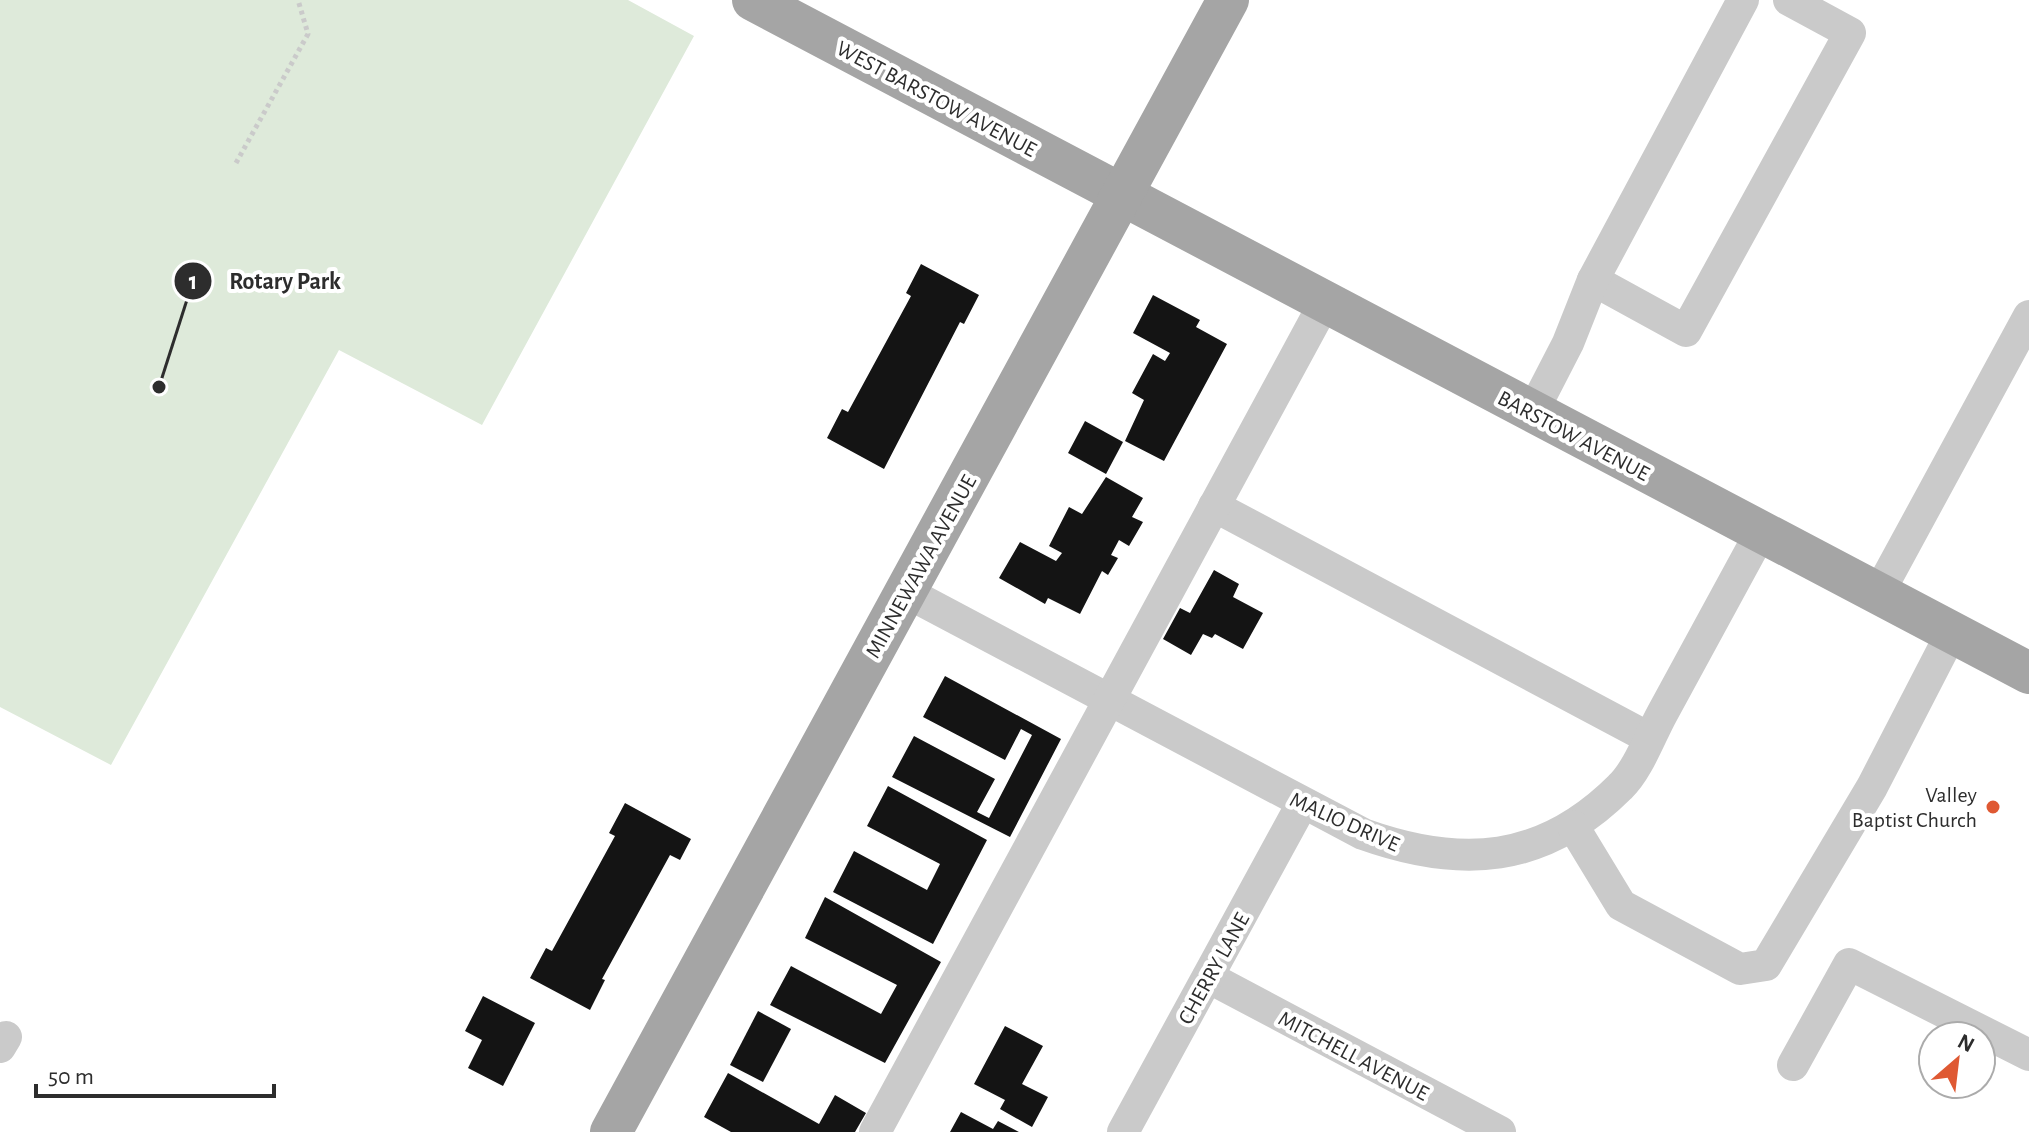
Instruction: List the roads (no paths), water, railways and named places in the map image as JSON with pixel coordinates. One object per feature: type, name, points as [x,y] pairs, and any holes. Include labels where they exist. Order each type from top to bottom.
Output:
[{"type":"main road","name":"WEST BARSTOW AVENUE","points":[[753,0],[1120,197]]},
{"type":"main road","name":"MINNEWAWA AVENUE","points":[[611,1132],[1228,0]]},
{"type":"main road","name":"BARSTOW AVENUE","points":[[1120,197],[2029,673]]},
{"type":"street","points":[[1532,413],[1568,343],[1593,280],[1743,0]]},
{"type":"street","points":[[1593,280],[1686,331],[1850,33],[1789,0]]},
{"type":"street","points":[[875,1132],[1325,302]]},
{"type":"street","points":[[1878,594],[2029,316]]},
{"type":"street","points":[[1214,506],[1649,738]]},
{"type":"street","name":"MALIO DRIVE","points":[[906,592],[1302,804],[1377,839],[1407,849],[1450,856],[1493,854],[1536,844],[1573,826],[1623,785],[1761,532]]},
{"type":"street","points":[[1573,826],[1621,905],[1740,969],[1766,965],[1872,787],[1952,632]]},
{"type":"street","name":"CHERRY LANE","points":[[1123,1132],[1302,804]]},
{"type":"street","points":[[1793,1065],[1849,964],[2029,1055]]},
{"type":"street","name":"MITCHELL AVENUE","points":[[1208,977],[1500,1132]]},
{"type":"place","name":"Rotary Park","points":[[159,387]]},
{"type":"place","name":"Valley Baptist Church","points":[[1993,807]]}]
